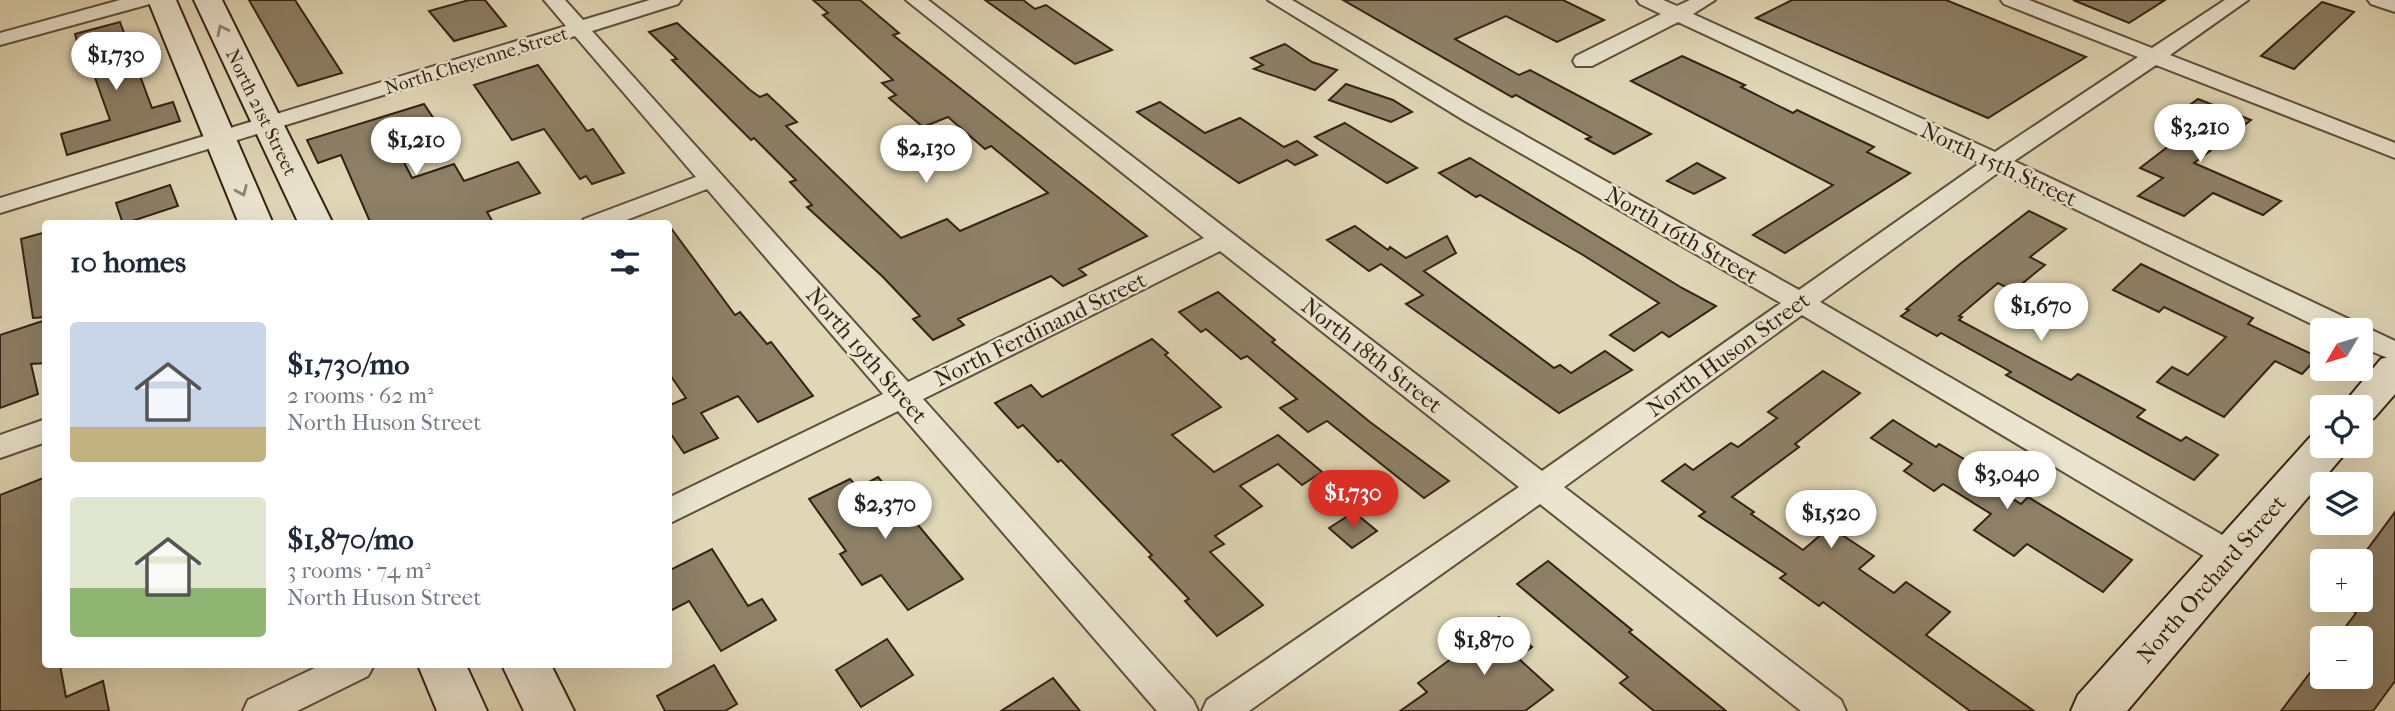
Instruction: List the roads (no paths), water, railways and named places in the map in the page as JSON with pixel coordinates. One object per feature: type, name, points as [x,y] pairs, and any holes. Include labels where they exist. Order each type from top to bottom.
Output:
[{"type":"main road","name":"North 21st Street","points":[[162,0],[254,220]]},
{"type":"main road","name":"North 21st Street","points":[[208,0],[314,220]]},
{"type":"main road","points":[[2371,395],[2395,368]]},
{"type":"main road","name":"North Orchard Street","points":[[2096,711],[2317,458]]},
{"type":"main road","points":[[443,668],[462,711]]},
{"type":"main road","points":[[528,668],[549,711]]},
{"type":"street","points":[[0,39],[143,0]]},
{"type":"street","name":"North 19th Street","points":[[554,0],[1180,711]]},
{"type":"street","name":"North Cheyenne Street","points":[[0,206],[671,0]]},
{"type":"street","name":"North 18th Street","points":[[916,0],[1828,711]]},
{"type":"street","name":"North 16th Street","points":[[1278,0],[1463,121],[1800,302],[2231,556]]},
{"type":"street","name":"North 15th Street","points":[[1647,0],[1997,162],[2323,318]]},
{"type":"street","points":[[1584,61],[1705,0]]},
{"type":"street","points":[[2011,0],[2395,150]]},
{"type":"street","name":"North Huson Street","points":[[1220,711],[1542,488],[1997,162],[2238,0]]},
{"type":"street","points":[[2378,0],[2395,6]]},
{"type":"street","points":[[604,220],[712,179]]},
{"type":"street","name":"North Ferdinand Street","points":[[672,510],[1223,239]]},
{"type":"street","points":[[2373,342],[2395,352]]},
{"type":"street","points":[[0,447],[42,431]]},
{"type":"street","points":[[261,711],[350,668]]}]
